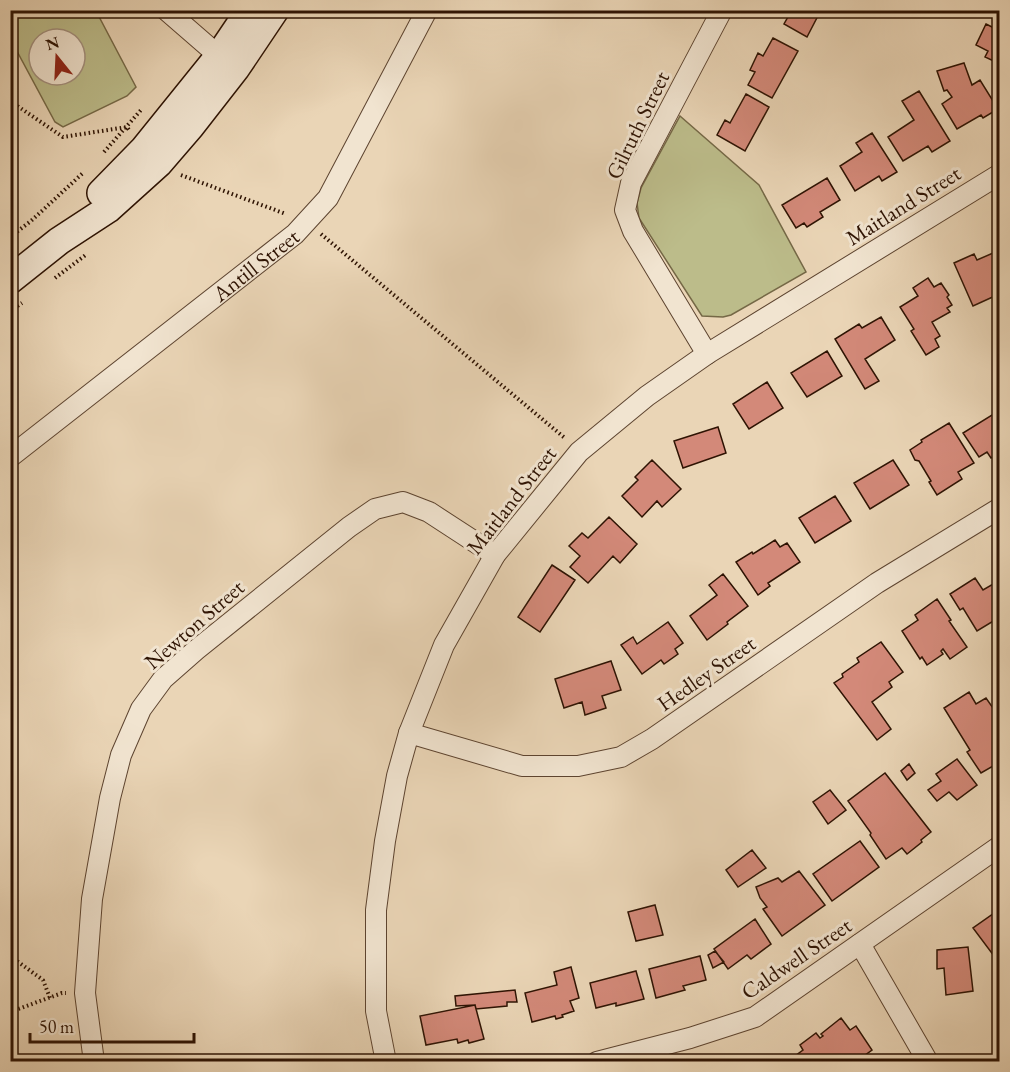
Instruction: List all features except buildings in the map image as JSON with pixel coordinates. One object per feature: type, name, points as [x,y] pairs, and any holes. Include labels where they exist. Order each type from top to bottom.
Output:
[{"type":"main road","points":[[10,280],[59,241],[108,209],[159,163],[190,127],[227,62],[250,10]]},
{"type":"main road","points":[[59,241],[275,10]]},
{"type":"street","points":[[166,10],[227,62]]},
{"type":"street","name":"Antill Street","points":[[10,457],[295,234],[307,222],[328,198],[427,10]]},
{"type":"street","name":"Gilruth Street","points":[[706,354],[633,231],[625,210],[631,183],[723,10]]},
{"type":"street","name":"Maitland Street","points":[[386,1062],[376,1011],[376,910],[396,776],[409,733],[444,645],[495,555],[579,452],[647,396],[706,354],[999,174]]},
{"type":"street","name":"Newton Street","points":[[94,1062],[85,993],[92,899],[110,798],[121,755],[141,709],[163,679],[349,527],[375,509],[403,502],[429,512],[495,555]]},
{"type":"street","name":"Hedley Street","points":[[409,733],[522,766],[578,766],[621,757],[652,740],[877,583],[999,508]]},
{"type":"street","name":"Caldwell Street","points":[[597,1062],[690,1038],[755,1017],[999,846]]},
{"type":"street","points":[[860,944],[928,1062]]},
{"type":"path","points":[[10,101],[63,137],[127,127]]},
{"type":"path","points":[[99,158],[148,102]]},
{"type":"path","points":[[127,127],[144,148]]},
{"type":"path","points":[[10,237],[31,221],[92,165]]},
{"type":"path","points":[[173,171],[307,222],[568,442]]},
{"type":"path","points":[[10,956],[43,980],[50,998]]},
{"type":"path","points":[[10,1012],[62,993],[85,993]]},
{"type":"green space","points":[[10,11],[96,11],[136,87],[127,96],[63,127],[55,122],[36,87],[87,87],[87,27],[27,27],[27,70],[11,40]]},
{"type":"green space","points":[[680,116],[759,185],[806,272],[731,315],[723,317],[702,316],[639,218],[637,203],[641,188]]}]
